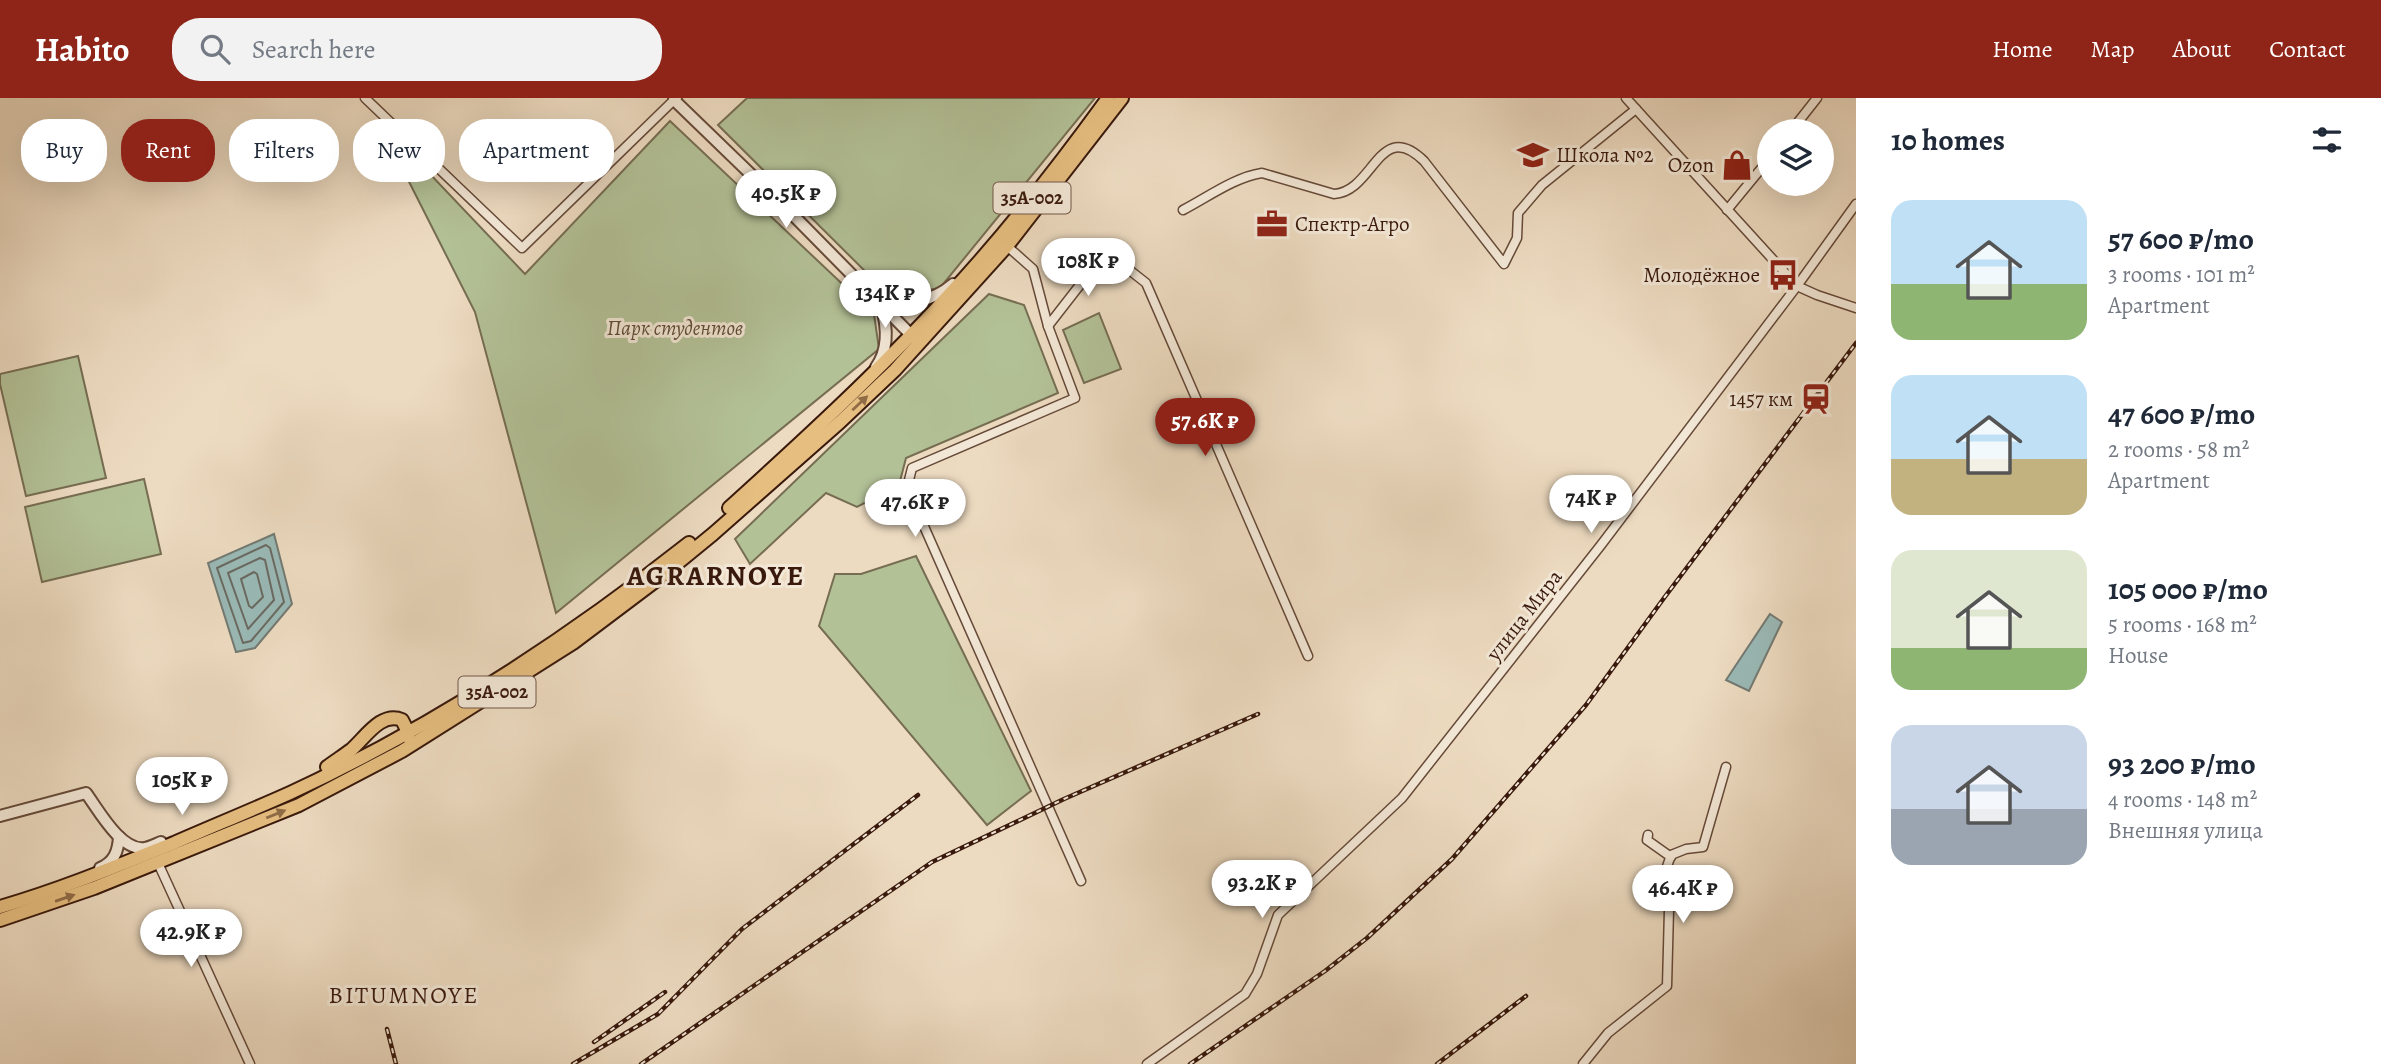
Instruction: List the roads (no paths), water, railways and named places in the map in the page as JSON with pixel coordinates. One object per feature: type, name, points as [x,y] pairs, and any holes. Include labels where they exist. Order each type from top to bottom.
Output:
[{"type":"main road","name":"35А-002","points":[[0,907],[130,860],[293,792],[408,732],[481,690],[567,634],[653,572],[709,527],[866,381],[916,340],[1065,157],[1108,98]]},
{"type":"main road","name":"35А-002","points":[[0,920],[158,863],[299,805],[402,751],[573,643],[658,579],[840,422],[1007,246],[1122,98]]},
{"type":"main road","points":[[293,792],[351,750],[379,723],[388,719],[402,720],[408,732],[402,751]]},
{"type":"street","points":[[1626,98],[1797,286],[1856,308]]},
{"type":"street","points":[[1800,119],[1817,98]]},
{"type":"street","points":[[370,100],[522,248],[675,99],[916,340]]},
{"type":"street","points":[[1183,210],[1221,189],[1262,173],[1334,194],[1343,193],[1375,165],[1389,148],[1404,146],[1413,150],[1424,161],[1504,264],[1517,238],[1518,213],[1534,194],[1636,110]]},
{"type":"street","points":[[1727,210],[1757,174]]},
{"type":"street","name":"улица Мира","points":[[1147,1064],[1245,994],[1257,974],[1278,915],[1402,798],[1597,551],[1856,204]]},
{"type":"street","points":[[1007,246],[1032,269],[1048,326],[1075,398],[912,468],[909,480],[919,514],[1081,881]]},
{"type":"street","points":[[1048,326],[1083,281],[1109,254],[1146,283],[1308,656]]},
{"type":"street","points":[[880,302],[906,304],[935,296],[971,271]]},
{"type":"street","points":[[866,381],[881,360],[884,349],[886,321],[880,302]]},
{"type":"street","points":[[1583,1064],[1608,1033],[1667,986],[1669,910],[1664,875],[1671,857],[1686,849],[1703,847],[1726,767]]},
{"type":"street","points":[[0,816],[86,793],[118,837],[144,848],[217,820],[243,814]]},
{"type":"street","points":[[1648,835],[1647,840],[1671,857]]},
{"type":"street","points":[[17,902],[107,865],[117,852],[118,837]]},
{"type":"street","points":[[158,863],[250,1064]]},
{"type":"water","points":[[274,534],[292,604],[255,648],[236,652],[208,563]]},
{"type":"water","points":[[1770,614],[1782,622],[1749,691],[1726,680]]},
{"type":"railway","points":[[1190,1064],[1325,971],[1367,938],[1452,859],[1586,705],[1856,343]]},
{"type":"railway","points":[[641,1064],[932,862],[1064,799],[1258,714]]},
{"type":"railway","points":[[573,1064],[658,1014],[742,929],[918,795]]},
{"type":"railway","points":[[594,1042],[665,992]]},
{"type":"railway","points":[[1437,1064],[1526,996]]},
{"type":"railway","points":[[387,1029],[396,1064]]},
{"type":"place","name":"Школа №2","points":[[1533,155]]},
{"type":"place","name":"Ozon","points":[[1737,165]]},
{"type":"place","name":"Спектр-Агро","points":[[1272,224]]},
{"type":"place","name":"Молодёжное","points":[[1783,275]]},
{"type":"place","name":"1457 км","points":[[1816,399]]},
{"type":"district","name":"AGRARNOYE","points":[[716,576]]},
{"type":"district","name":"BITUMNOYE","points":[[404,995]]},
{"type":"park label","name":"Парк студентов","points":[[675,328]]}]
